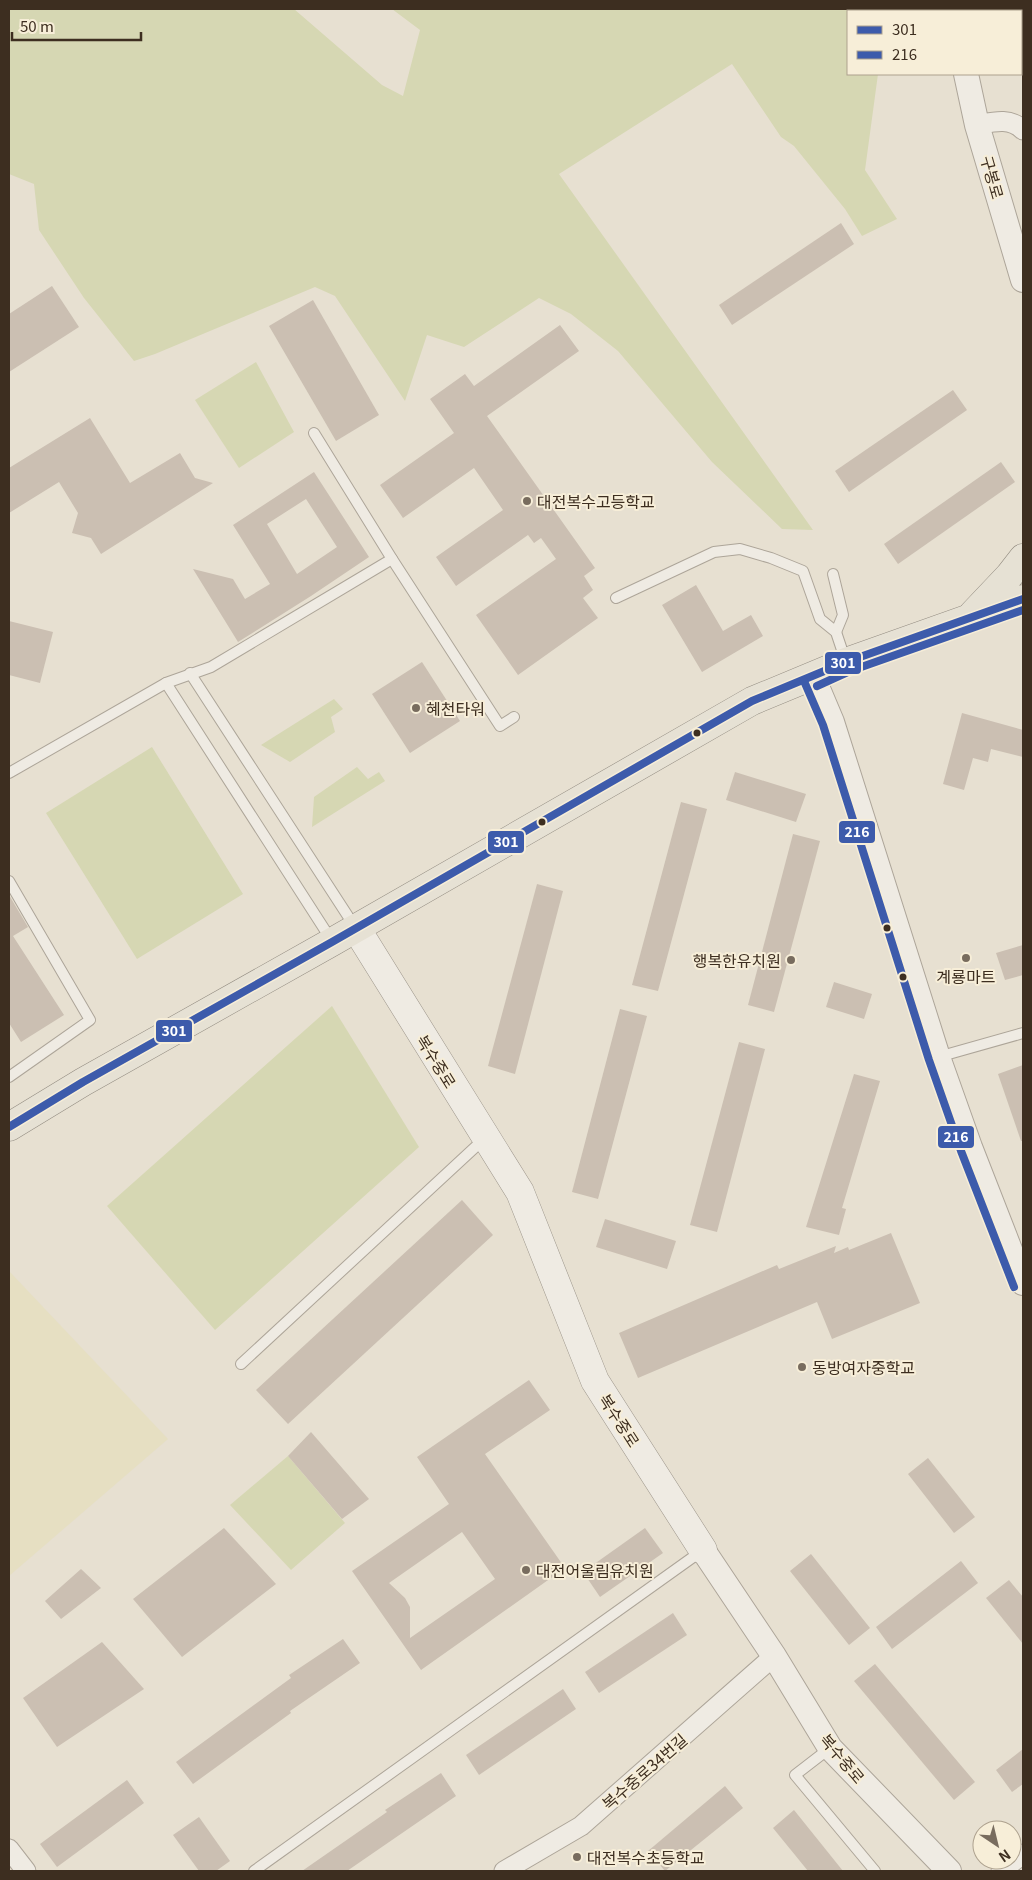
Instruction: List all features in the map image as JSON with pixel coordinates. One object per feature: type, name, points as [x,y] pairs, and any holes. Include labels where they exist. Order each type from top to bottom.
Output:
[{"type":"main road","points":[[971,616],[1009,576],[1023,558]]},
{"type":"main road","points":[[9,1127],[83,1082],[752,702],[846,662],[1023,599]]},
{"type":"main road","name":"복수중로","points":[[356,928],[520,1192],[595,1381],[703,1550]]},
{"type":"street","name":"구봉로","points":[[966,75],[978,125],[1023,280]]},
{"type":"street","points":[[978,125],[1001,120],[1019,126],[1023,130]]},
{"type":"street","points":[[813,677],[832,722],[938,1056],[970,1147],[1023,1283]]},
{"type":"street","name":"복수중로","points":[[703,1550],[774,1656],[830,1748],[950,1871]]},
{"type":"street","name":"복수중로34번길","points":[[504,1871],[581,1826],[774,1656]]},
{"type":"street","points":[[9,1849],[26,1871]]},
{"type":"street","points":[[1001,1871],[1023,1854]]},
{"type":"lane","points":[[314,433],[392,559],[500,726],[514,717]]},
{"type":"lane","points":[[616,598],[714,552],[740,549],[771,558],[803,571],[820,619],[836,632],[846,662]]},
{"type":"lane","points":[[9,772],[166,683],[211,667],[392,559]]},
{"type":"lane","points":[[833,574],[843,615],[836,632]]},
{"type":"lane","points":[[190,673],[356,928]]},
{"type":"lane","points":[[166,683],[332,942]]},
{"type":"lane","points":[[9,881],[90,1020],[9,1077]]},
{"type":"lane","points":[[938,1056],[1023,1034]]},
{"type":"lane","points":[[241,1364],[485,1138]]},
{"type":"lane","points":[[254,1871],[703,1550]]},
{"type":"lane","points":[[830,1748],[795,1775],[875,1871]]},
{"type":"shaded area","points":[[9,1271],[168,1439],[9,1576]]},
{"type":"green space","points":[[9,9],[294,9],[382,85],[403,96],[420,30],[392,9],[872,9],[847,10],[847,75],[878,75],[865,170],[897,219],[862,236],[845,209],[794,146],[781,137],[732,64],[559,174],[813,530],[782,529],[712,462],[618,351],[571,314],[539,298],[464,347],[427,335],[405,401],[335,296],[315,287],[134,361],[84,298],[39,230],[34,184],[9,174]]},
{"type":"green space","points":[[256,362],[294,432],[239,468],[195,400]]},
{"type":"green space","points":[[334,699],[343,709],[331,717],[335,732],[290,762],[261,745]]},
{"type":"green space","points":[[152,747],[243,894],[137,959],[46,813]]},
{"type":"green space","points":[[357,767],[368,779],[379,772],[385,781],[312,827],[314,797]]},
{"type":"green space","points":[[332,1006],[419,1147],[215,1330],[107,1206]]},
{"type":"green space","points":[[288,1456],[345,1523],[291,1570],[230,1505]]},
{"type":"building","points":[[841,223],[854,244],[732,325],[719,305]]},
{"type":"building","points":[[52,286],[79,327],[9,372],[9,314]]},
{"type":"building","points":[[313,300],[379,415],[336,441],[269,326]]},
{"type":"building","name":"대전복수고등학교","points":[[560,325],[579,351],[487,416],[595,568],[584,576],[593,590],[583,598],[598,618],[518,675],[476,615],[556,559],[541,538],[534,543],[528,535],[456,586],[436,557],[503,510],[474,468],[403,518],[380,485],[454,433],[430,399],[465,374],[474,386]]},
{"type":"building","points":[[953,390],[967,410],[849,492],[835,471]]},
{"type":"building","points":[[90,418],[130,483],[180,453],[195,478],[213,483],[101,554],[91,538],[72,533],[78,513],[59,482],[9,513],[9,468]]},
{"type":"building","points":[[1001,462],[1015,482],[898,564],[884,544]]},
{"type":"building","points":[[314,472],[369,557],[238,642],[193,569],[233,579],[245,599],[270,584],[233,525]],"holes":[[[306,499],[337,547],[297,574],[267,524]]]},
{"type":"building","points":[[696,585],[723,631],[751,615],[763,636],[702,672],[662,605]]},
{"type":"building","points":[[9,621],[53,632],[40,683],[9,675]]},
{"type":"building","name":"혜천타워","points":[[422,662],[460,721],[410,753],[372,694]]},
{"type":"building","points":[[962,713],[1023,730],[1023,757],[991,749],[988,762],[973,758],[964,790],[943,784]]},
{"type":"building","points":[[735,772],[806,794],[796,822],[726,800]]},
{"type":"building","points":[[681,802],[707,809],[658,991],[632,985]]},
{"type":"building","points":[[793,834],[820,841],[774,1012],[748,1005]]},
{"type":"building","points":[[537,884],[563,891],[515,1074],[488,1066]]},
{"type":"building","points":[[9,895],[28,927],[13,936],[64,1015],[21,1042],[9,1023]]},
{"type":"building","points":[[1023,945],[1023,975],[1005,980],[996,953]]},
{"type":"building","points":[[834,982],[872,994],[864,1019],[826,1007]]},
{"type":"building","points":[[620,1009],[647,1016],[598,1199],[572,1192]]},
{"type":"building","points":[[739,1042],[765,1049],[717,1232],[690,1225]]},
{"type":"building","points":[[1023,1065],[1023,1141],[1021,1141],[998,1074]]},
{"type":"building","points":[[854,1074],[880,1081],[842,1208],[846,1209],[839,1235],[806,1227]]},
{"type":"building","points":[[462,1200],[493,1235],[288,1424],[256,1390]]},
{"type":"building","points":[[605,1219],[676,1241],[667,1269],[596,1247]]},
{"type":"building","points":[[891,1233],[920,1303],[832,1339],[817,1302],[638,1378],[619,1333],[777,1265],[779,1269],[836,1246],[834,1253],[848,1247],[849,1250]]},
{"type":"building","name":"대전어울림유치원","points":[[529,1380],[550,1410],[485,1454],[565,1568],[421,1670],[352,1571],[449,1504],[417,1457]],"holes":[[[462,1532],[495,1579],[410,1638],[410,1607],[405,1598],[389,1583]]]},
{"type":"building","points":[[311,1432],[369,1499],[342,1519],[288,1456]]},
{"type":"building","points":[[928,1458],[975,1517],[954,1533],[908,1474]]},
{"type":"building","points":[[224,1528],[276,1584],[182,1657],[133,1599]]},
{"type":"building","points":[[645,1528],[663,1553],[600,1597],[583,1572]]},
{"type":"building","points":[[811,1554],[870,1628],[849,1645],[790,1571]]},
{"type":"building","points":[[961,1561],[978,1583],[892,1649],[876,1627]]},
{"type":"building","points":[[81,1569],[101,1588],[61,1619],[45,1601]]},
{"type":"building","points":[[1009,1580],[1023,1597],[1023,1644],[986,1598]]},
{"type":"building","points":[[673,1613],[687,1635],[599,1693],[585,1672]]},
{"type":"building","points":[[343,1639],[360,1663],[290,1711],[291,1713],[193,1784],[176,1762],[291,1678],[289,1675]]},
{"type":"building","points":[[102,1642],[144,1689],[57,1747],[23,1698]]},
{"type":"building","points":[[875,1664],[975,1782],[954,1800],[854,1681]]},
{"type":"building","points":[[563,1689],[576,1709],[479,1775],[466,1755]]},
{"type":"building","points":[[1023,1749],[1023,1784],[1012,1792],[996,1770]]},
{"type":"building","points":[[441,1773],[456,1796],[347,1871],[302,1871],[387,1812],[385,1810]]},
{"type":"building","points":[[127,1780],[144,1803],[57,1867],[40,1844]]},
{"type":"building","points":[[725,1786],[743,1808],[665,1871],[648,1851]]},
{"type":"building","points":[[794,1810],[843,1871],[808,1871],[773,1828]]},
{"type":"building","points":[[199,1817],[230,1861],[216,1871],[199,1871],[173,1835]]},
{"type":"transit line","name":"301","points":[[9,1127],[83,1082],[332,942],[752,701],[846,662],[1023,599]]},
{"type":"transit line","name":"216","points":[[817,686],[850,671],[1023,610]]},
{"type":"transit line","name":"216","points":[[804,681],[823,725],[929,1060],[961,1151],[1014,1287]]},
{"type":"place","name":"대전복수고등학교","points":[[527,501]]},
{"type":"place","name":"혜천타워","points":[[416,708]]},
{"type":"place","name":"계룡마트","points":[[966,958]]},
{"type":"place","name":"행복한유치원","points":[[791,960]]},
{"type":"place","name":"동방여자중학교","points":[[802,1367]]},
{"type":"place","name":"대전어울림유치원","points":[[526,1570]]},
{"type":"place","name":"대전복수초등학교","points":[[577,1857]]}]
